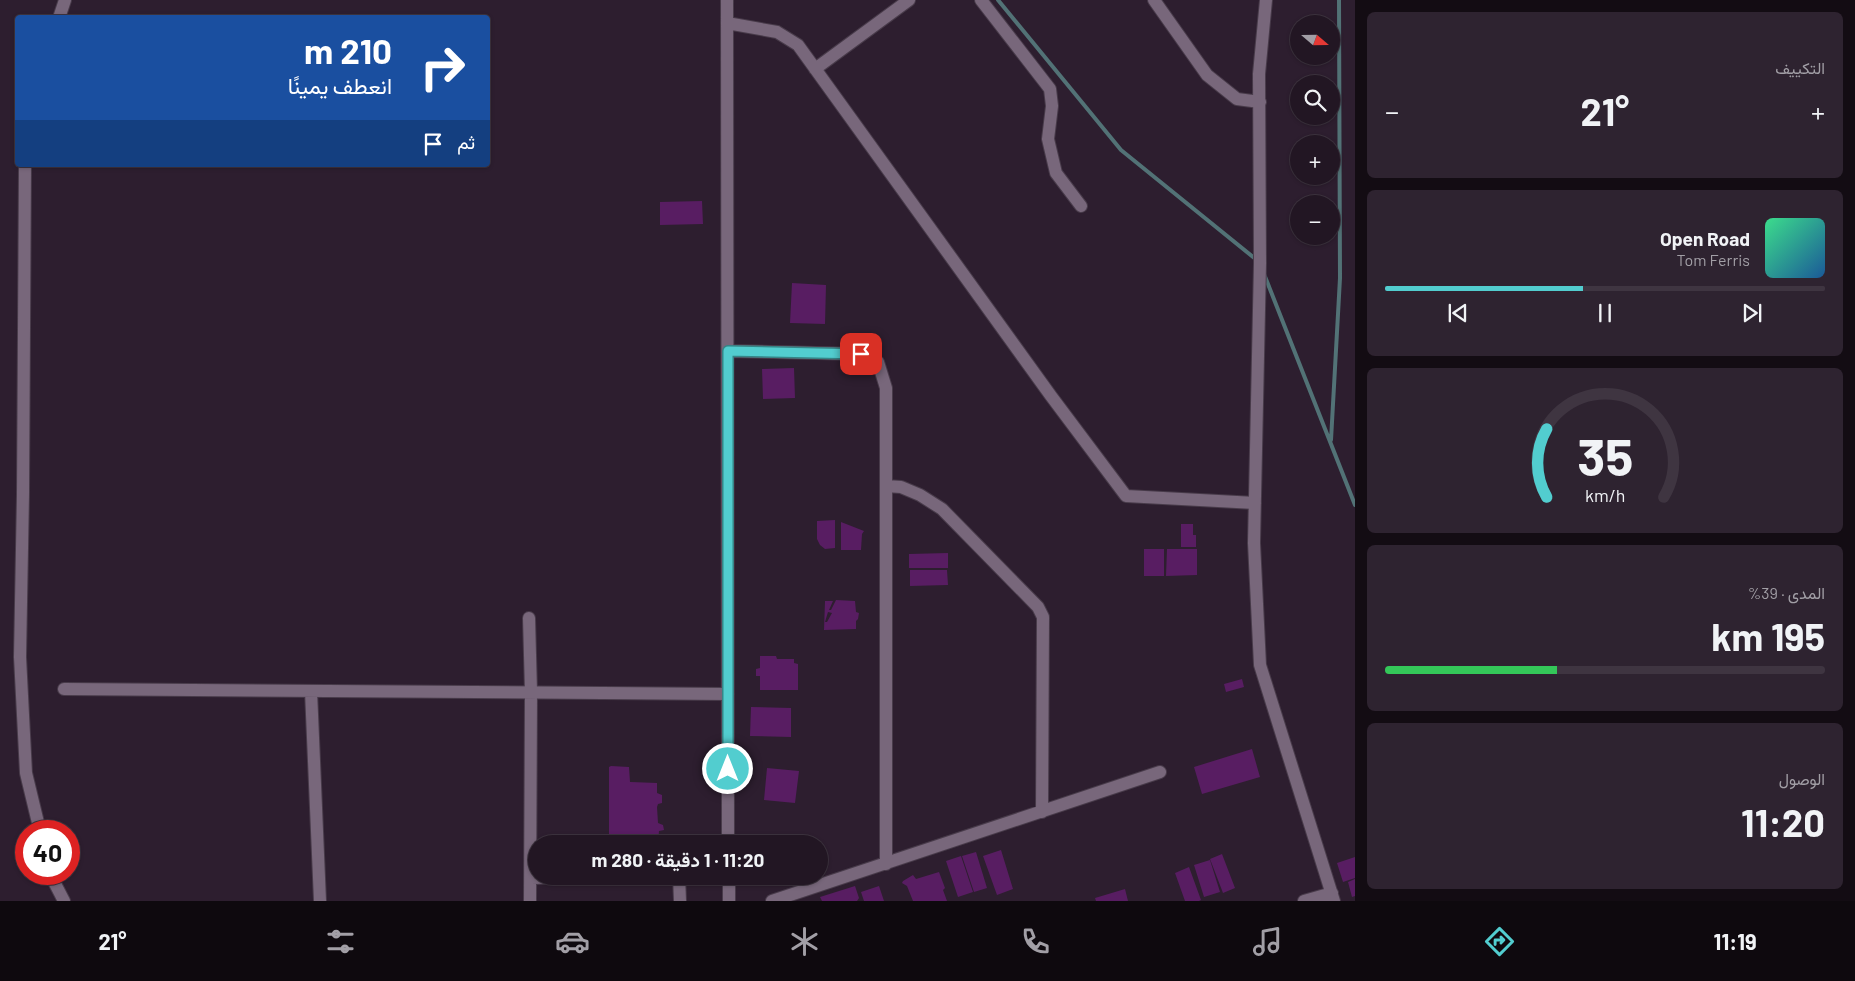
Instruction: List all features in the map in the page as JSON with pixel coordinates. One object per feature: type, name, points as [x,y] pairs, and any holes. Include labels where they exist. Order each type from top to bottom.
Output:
[{"type":"street","points":[[60,15],[65,0]]},
{"type":"street","points":[[727,0],[728,835]]},
{"type":"street","points":[[815,69],[909,0]]},
{"type":"street","points":[[981,0],[1050,88],[1052,106],[1048,139],[1056,173],[1081,206]]},
{"type":"street","points":[[1154,0],[1207,75],[1237,99],[1260,102]]},
{"type":"street","points":[[1266,0],[1259,74],[1260,264],[1254,543],[1260,665],[1333,897],[1304,901]]},
{"type":"street","points":[[727,23],[777,32],[798,46],[1051,396],[1126,496],[1255,503]]},
{"type":"street","points":[[25,167],[20,657],[26,773],[37,820]]},
{"type":"street","points":[[728,351],[844,352],[861,354],[878,362],[886,388],[886,864]]},
{"type":"street","points":[[886,486],[901,487],[920,495],[942,509],[1038,607],[1043,617],[1042,812]]},
{"type":"street","points":[[529,618],[531,692],[530,835]]},
{"type":"street","points":[[64,689],[728,694]]},
{"type":"street","points":[[311,690],[320,901]]},
{"type":"street","points":[[772,901],[1160,772]]},
{"type":"street","points":[[56,885],[64,901]]},
{"type":"street","points":[[530,885],[530,901]]},
{"type":"street","points":[[679,885],[680,901]]},
{"type":"street","points":[[728,885],[729,901]]},
{"type":"building","points":[[702,201],[703,224],[660,225],[660,202]]},
{"type":"building","points":[[792,283],[826,285],[825,324],[790,323]]},
{"type":"building","points":[[794,368],[795,398],[763,399],[762,369]]},
{"type":"building","points":[[835,520],[835,548],[825,549],[817,539],[817,521]]},
{"type":"building","points":[[841,522],[864,531],[862,534],[861,550],[841,550]]},
{"type":"building","points":[[1181,524],[1193,524],[1193,535],[1196,535],[1196,547],[1181,547]]},
{"type":"building","points":[[1144,549],[1164,549],[1164,576],[1144,576]]},
{"type":"building","points":[[1167,549],[1197,549],[1197,575],[1166,576]]},
{"type":"building","points":[[948,553],[948,568],[909,568],[909,554]]},
{"type":"building","points":[[910,570],[947,570],[948,585],[910,586]]},
{"type":"building","points":[[836,600],[855,601],[856,612],[859,613],[856,629],[824,630],[825,601],[833,601],[829,610],[831,610]],"holes":[[[828,612],[832,613],[827,622],[825,622]]]},
{"type":"building","points":[[760,656],[794,659],[794,663],[798,664],[798,690],[760,690],[760,676],[756,676],[756,669],[760,668]]},
{"type":"building","points":[[1242,679],[1244,687],[1226,692],[1224,684]]},
{"type":"building","points":[[751,707],[791,708],[791,737],[750,736]]},
{"type":"building","points":[[1252,749],[1260,777],[1202,794],[1194,767]]},
{"type":"building","points":[[609,767],[629,767],[630,782],[657,783],[657,793],[662,795],[662,803],[658,804],[657,807],[658,823],[663,825],[664,830],[659,831],[659,835],[609,835]]},
{"type":"building","points":[[767,768],[799,771],[795,803],[764,800]]},
{"type":"building","points":[[1001,850],[1013,889],[997,895],[983,856]]},
{"type":"building","points":[[976,852],[987,888],[974,892],[962,856]]},
{"type":"building","points":[[1222,854],[1235,888],[1223,893],[1210,859]]},
{"type":"building","points":[[961,856],[973,892],[958,897],[946,861]]},
{"type":"building","points":[[1355,857],[1355,878],[1343,882],[1337,863]]},
{"type":"building","points":[[1210,860],[1220,892],[1204,897],[1194,865]]},
{"type":"building","points":[[1189,867],[1201,900],[1199,901],[1185,901],[1175,873]]},
{"type":"building","points":[[939,872],[945,888],[943,890],[947,901],[913,901],[907,886],[902,883],[903,881],[913,875],[916,879]]},
{"type":"building","points":[[1355,879],[1355,896],[1352,897],[1348,882]]},
{"type":"building","points":[[855,886],[859,898],[857,901],[822,901],[820,897]]},
{"type":"building","points":[[879,886],[884,901],[864,901],[861,892]]},
{"type":"building","points":[[1125,889],[1128,901],[1096,901],[1095,898]]},
{"type":"waterway","points":[[998,0],[1121,150],[1258,261]]},
{"type":"waterway","points":[[1331,440],[1340,278],[1339,0]]},
{"type":"waterway","points":[[1264,274],[1355,505]]},
{"type":"route","points":[[728,769],[728,351],[844,352],[861,354]]}]
